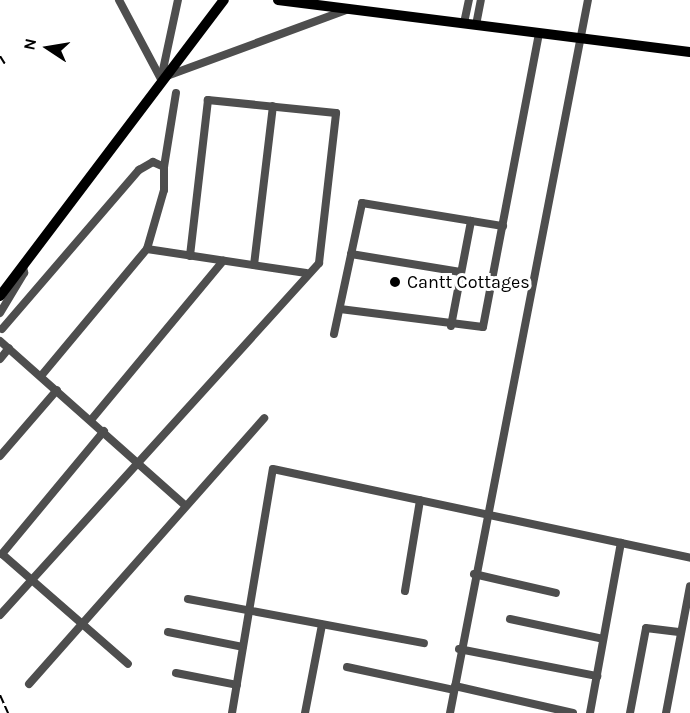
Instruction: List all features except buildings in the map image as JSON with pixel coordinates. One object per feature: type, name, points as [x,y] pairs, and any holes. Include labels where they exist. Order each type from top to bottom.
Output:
[{"type":"main road","points":[[0,296],[161,79],[224,0]]},
{"type":"main road","points":[[278,0],[690,52]]},
{"type":"street","points":[[119,0],[161,79]]},
{"type":"street","points":[[161,79],[178,0]]},
{"type":"street","points":[[464,23],[469,0]]},
{"type":"street","points":[[476,25],[481,0]]},
{"type":"street","points":[[450,713],[459,649],[588,0]]},
{"type":"street","points":[[161,79],[351,9]]},
{"type":"street","points":[[340,309],[451,326],[483,327],[539,33]]},
{"type":"street","points":[[41,376],[147,249],[156,233],[176,93]]},
{"type":"street","points":[[0,615],[306,273],[319,263],[336,113],[208,100],[190,256]]},
{"type":"street","points":[[254,265],[273,106]]},
{"type":"street","points":[[2,329],[139,170],[153,162],[164,167]]},
{"type":"street","points":[[334,334],[362,203],[503,226]]},
{"type":"street","points":[[451,326],[471,221]]},
{"type":"street","points":[[147,249],[306,273]]},
{"type":"street","points":[[351,254],[461,272]]},
{"type":"street","points":[[91,420],[223,261]]},
{"type":"street","points":[[0,313],[20,282],[23,265]]},
{"type":"street","points":[[0,341],[185,505]]},
{"type":"street","points":[[0,359],[9,348]]},
{"type":"street","points":[[0,456],[57,390]]},
{"type":"street","points":[[29,684],[264,418]]},
{"type":"street","points":[[104,431],[1,553],[128,664]]},
{"type":"street","points":[[232,713],[273,469],[690,558]]},
{"type":"street","points":[[405,591],[420,500]]},
{"type":"street","points":[[590,713],[621,543]]},
{"type":"street","points":[[474,574],[556,593]]},
{"type":"street","points":[[667,713],[690,586]]},
{"type":"street","points":[[188,599],[249,613],[424,643]]},
{"type":"street","points":[[510,619],[603,639]]},
{"type":"street","points":[[305,713],[322,625]]},
{"type":"street","points":[[630,713],[646,628],[681,632]]},
{"type":"street","points":[[168,632],[243,647]]},
{"type":"street","points":[[459,649],[597,676]]},
{"type":"street","points":[[347,667],[573,713]]},
{"type":"street","points":[[176,673],[237,686]]},
{"type":"railway","points":[[0,56],[5,64]]},
{"type":"railway","points":[[0,695],[8,713]]},
{"type":"place","name":"Cantt Cottages","points":[[395,282]]}]
